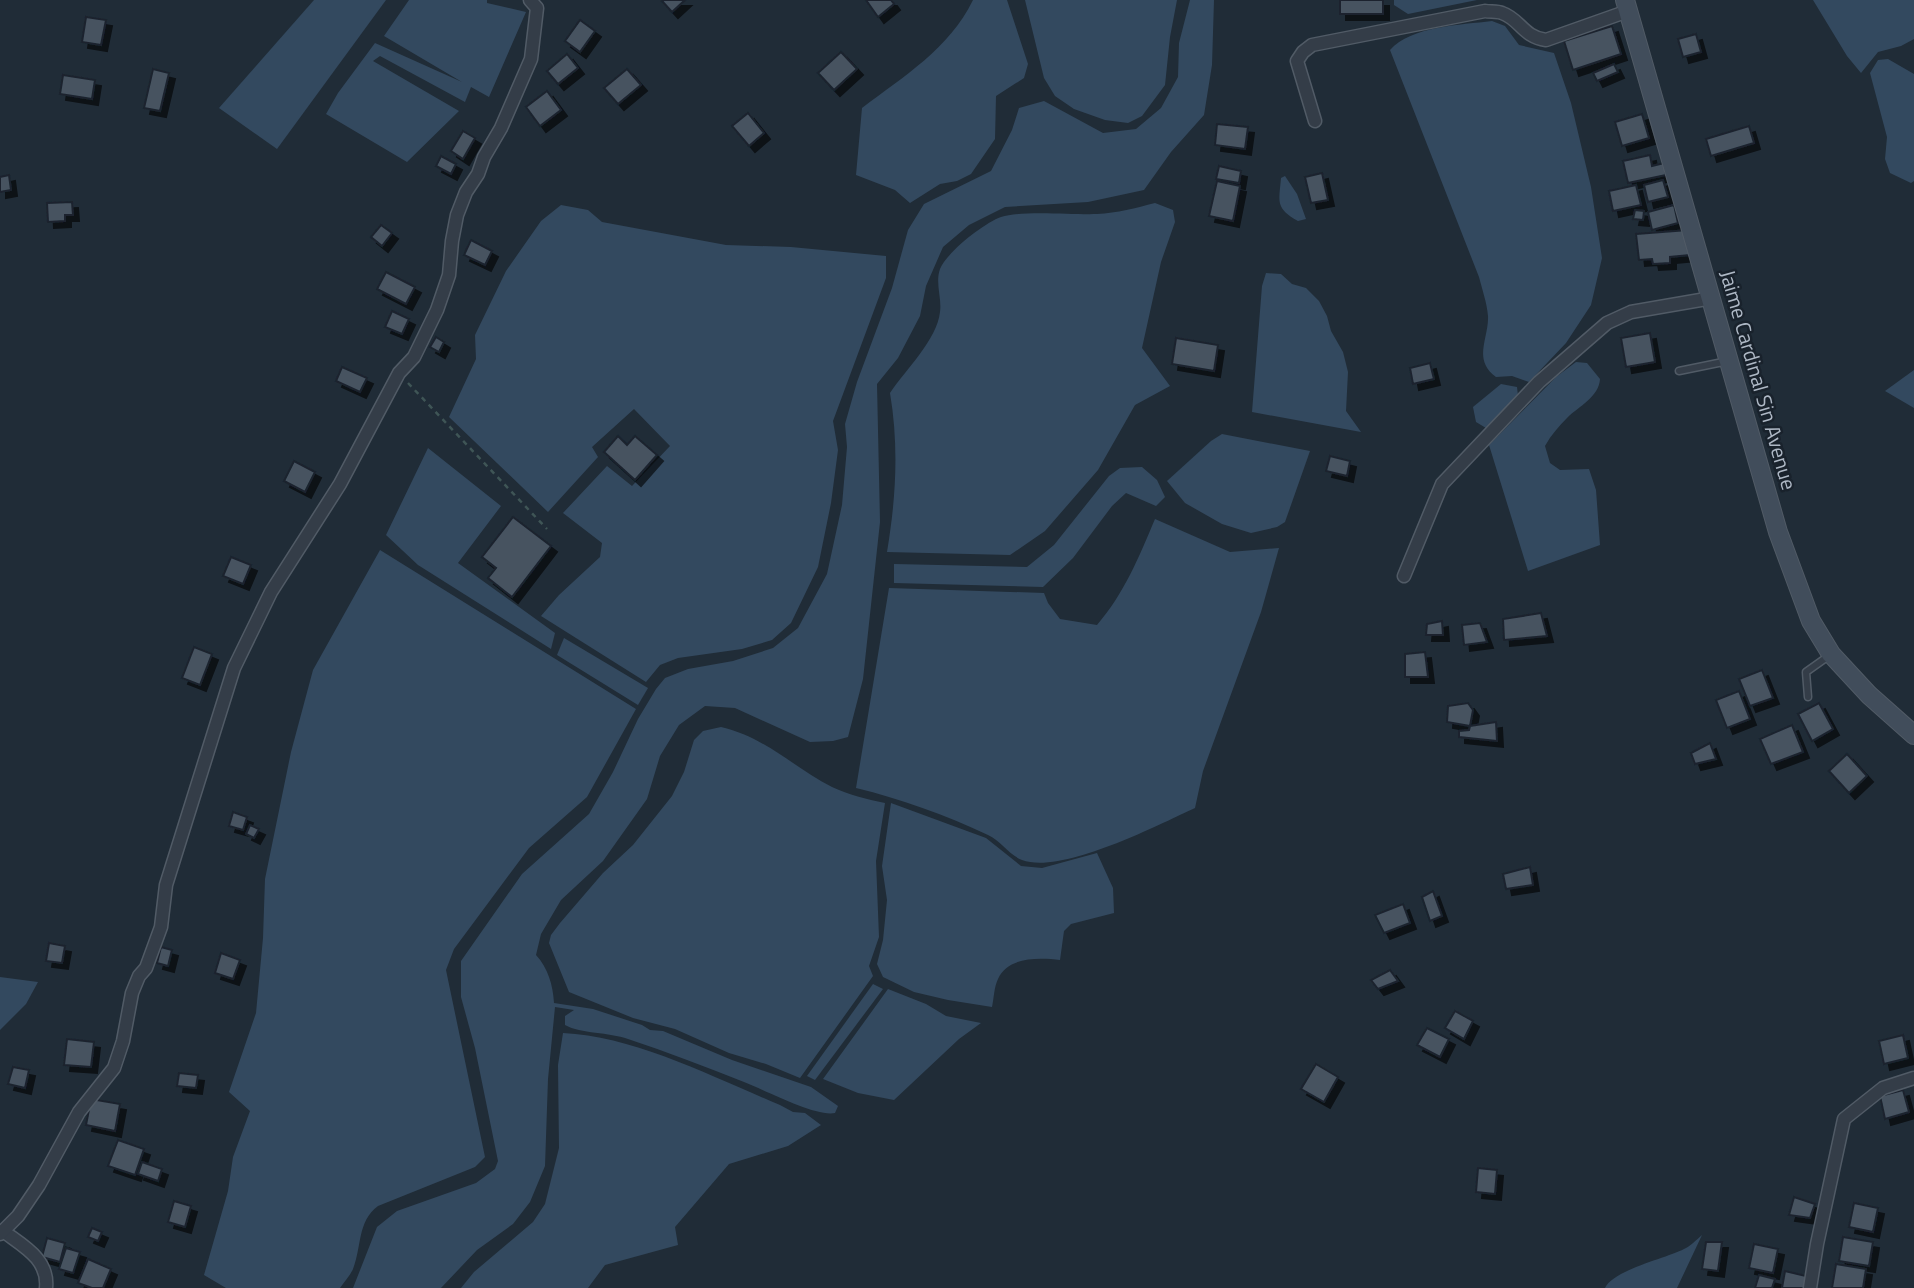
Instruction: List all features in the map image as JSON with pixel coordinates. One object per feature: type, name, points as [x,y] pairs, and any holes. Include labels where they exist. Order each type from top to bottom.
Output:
[{"type":"street","points":[[46,1288],[47,1282],[39,1258],[1,1233],[18,1216],[39,1185],[79,1112],[114,1068],[123,1041],[132,993],[139,976],[146,968],[161,928],[166,885],[234,668],[271,592],[340,484],[399,373],[414,357],[437,310],[449,275],[457,215],[466,191],[478,174],[531,59],[538,17],[537,8],[530,0]]},
{"type":"street","points":[[1315,121],[1297,61],[1311,45],[1485,11],[1506,14],[1527,34],[1546,40],[1627,6]]},
{"type":"street","name":"Jaime Cardinal Sin Avenue","points":[[1627,6],[1785,552],[1811,621],[1831,654],[1870,695],[1914,735]]},
{"type":"street","points":[[1404,576],[1442,484],[1539,382],[1607,323],[1631,312],[1712,298]]},
{"type":"street","points":[[1810,1288],[1844,1119],[1883,1088],[1914,1078]]},
{"type":"lane","points":[[1679,371],[1730,361]]},
{"type":"lane","points":[[1808,697],[1806,672],[1831,654]]},
{"type":"path","points":[[399,373],[547,529]]},
{"type":"water","points":[[314,0],[386,0],[277,149],[219,108]]},
{"type":"water","points":[[409,0],[487,0],[487,3],[526,12],[489,97],[471,87],[465,102],[380,56],[373,61],[459,111],[407,162],[326,114],[375,43],[462,82],[384,36]]},
{"type":"water","points":[[973,0],[1007,0],[1028,64],[1024,78],[996,96],[995,139],[971,174],[957,181],[940,184],[910,203],[895,190],[856,175],[862,108],[909,73],[938,47],[963,17]]},
{"type":"water","points":[[1025,0],[1177,0],[1165,85],[1142,116],[1128,123],[1105,120],[1074,109],[1055,96],[1044,78]]},
{"type":"water","points":[[1190,0],[1214,0],[1212,65],[1204,115],[1171,152],[1144,190],[1088,202],[1005,207],[969,225],[943,247],[926,286],[920,316],[898,358],[877,384],[880,522],[863,679],[848,737],[810,742],[735,708],[705,706],[679,725],[660,756],[647,799],[603,861],[561,900],[541,934],[536,955],[549,977],[554,1003],[593,1009],[650,1030],[663,1031],[732,1060],[811,1087],[838,1106],[835,1113],[803,1107],[628,1039],[572,1028],[565,1025],[565,1016],[574,1010],[555,1007],[548,1079],[545,1166],[530,1202],[513,1224],[477,1250],[441,1288],[353,1288],[377,1227],[397,1211],[476,1183],[495,1169],[498,1161],[475,1048],[461,997],[461,961],[522,874],[589,814],[638,719],[665,678],[688,669],[733,661],[773,648],[798,628],[827,574],[842,505],[847,447],[845,424],[857,382],[892,288],[908,230],[924,204],[991,171],[1012,130],[1019,108],[1044,101],[1103,133],[1136,129],[1161,108],[1178,77],[1179,43]]},
{"type":"water","points":[[1394,0],[1477,0],[1408,14],[1394,5]]},
{"type":"water","points":[[1813,0],[1914,0],[1914,39],[1901,46],[1878,52],[1861,73],[1847,56]]},
{"type":"water","points":[[1492,21],[1505,26],[1519,45],[1554,53],[1571,103],[1591,187],[1602,258],[1591,305],[1566,343],[1529,382],[1512,376],[1496,377],[1485,363],[1483,348],[1488,316],[1479,277],[1390,50],[1399,42],[1423,31]]},
{"type":"water","points":[[1888,59],[1914,74],[1914,181],[1911,183],[1890,173],[1885,159],[1887,137],[1870,73],[1878,60]]},
{"type":"water","points":[[1285,176],[1297,194],[1306,219],[1298,221],[1285,212],[1280,204],[1281,178]]},
{"type":"water","points":[[1155,203],[1173,210],[1175,222],[1161,262],[1142,348],[1170,386],[1135,405],[1098,470],[1045,531],[1010,555],[887,552],[895,472],[895,433],[890,393],[927,344],[938,323],[939,274],[944,262],[967,239],[1001,217],[1034,213],[1104,213]]},
{"type":"water","points":[[561,205],[588,210],[602,222],[726,245],[791,247],[886,256],[886,278],[833,421],[838,450],[818,567],[791,623],[772,640],[742,649],[678,658],[660,665],[646,682],[541,616],[559,595],[600,557],[602,543],[563,513],[607,466],[632,486],[670,446],[634,409],[592,447],[598,457],[548,512],[449,417],[476,359],[475,335],[506,271],[541,221]]},
{"type":"water","points":[[1266,273],[1281,274],[1292,284],[1306,288],[1319,301],[1343,352],[1348,372],[1346,411],[1361,432],[1252,412],[1262,286]]},
{"type":"water","points":[[1576,362],[1587,363],[1600,379],[1599,385],[1592,396],[1558,427],[1545,446],[1550,463],[1560,470],[1589,469],[1596,490],[1600,545],[1528,571],[1489,445],[1556,377]]},
{"type":"water","points":[[1914,370],[1914,408],[1885,391]]},
{"type":"water","points":[[1501,384],[1517,387],[1518,396],[1486,428],[1476,422],[1473,407]]},
{"type":"water","points":[[1222,434],[1310,451],[1285,522],[1277,527],[1251,533],[1222,524],[1185,503],[1167,481]]},
{"type":"water","points":[[428,448],[501,506],[458,563],[555,633],[551,649],[418,565],[386,535]]},
{"type":"water","points":[[1142,467],[1157,480],[1165,497],[1156,506],[1126,493],[1112,506],[1073,558],[1043,587],[894,583],[894,564],[1027,567],[1054,545],[1109,476],[1120,468]]},
{"type":"water","points":[[1155,519],[1230,552],[1279,548],[1261,612],[1203,771],[1195,808],[1084,855],[1039,863],[1017,858],[993,838],[956,821],[906,802],[856,788],[889,588],[1044,593],[1060,619],[1097,625],[1123,588]]},
{"type":"water","points":[[380,550],[636,709],[587,797],[529,848],[454,949],[446,970],[485,1157],[475,1167],[378,1206],[371,1212],[363,1227],[353,1269],[340,1288],[226,1288],[204,1275],[228,1191],[233,1157],[250,1111],[229,1092],[256,1013],[265,879],[291,752],[313,670]]},
{"type":"water","points":[[564,638],[648,688],[638,705],[557,655]]},
{"type":"water","points":[[721,727],[765,745],[832,787],[885,803],[876,861],[879,937],[869,966],[873,976],[800,1078],[729,1053],[675,1029],[633,1018],[569,992],[549,943],[551,935],[560,923],[603,873],[633,845],[672,796],[684,772],[694,740],[703,731]]},
{"type":"water","points":[[891,803],[986,838],[1021,866],[1042,868],[1097,853],[1113,888],[1114,913],[1071,924],[1064,931],[1060,960],[1025,960],[1009,966],[997,982],[992,1007],[914,992],[883,977],[877,964],[883,940],[887,900],[882,866]]},
{"type":"water","points":[[0,977],[38,982],[26,1004],[0,1030]]},
{"type":"water","points":[[873,984],[883,989],[815,1080],[807,1076]]},
{"type":"water","points":[[888,989],[926,1004],[946,1016],[981,1023],[959,1039],[894,1100],[858,1093],[823,1079]]},
{"type":"water","points":[[563,1033],[590,1036],[646,1050],[793,1112],[805,1113],[821,1125],[788,1146],[729,1164],[675,1227],[678,1245],[605,1265],[588,1288],[461,1288],[474,1272],[533,1222],[545,1204],[559,1148],[558,1065]]},
{"type":"water","points":[[1702,1235],[1677,1288],[1605,1288],[1618,1276],[1684,1249]]},
{"type":"building","points":[[685,0],[672,12],[662,1]]},
{"type":"building","points":[[866,0],[891,0],[894,4],[878,17]]},
{"type":"building","points":[[1340,0],[1383,0],[1383,14],[1340,14]]},
{"type":"building","points":[[86,17],[106,20],[101,45],[82,42]]},
{"type":"building","points":[[580,20],[595,31],[580,52],[565,41]]},
{"type":"building","points":[[1612,26],[1621,54],[1573,70],[1564,41]]},
{"type":"building","points":[[1696,34],[1701,52],[1683,57],[1678,39]]},
{"type":"building","points":[[841,52],[857,69],[834,90],[818,73]]},
{"type":"building","points":[[567,54],[578,68],[558,84],[547,71]]},
{"type":"building","points":[[1614,64],[1618,72],[1597,81],[1593,73]]},
{"type":"building","points":[[153,69],[169,73],[160,111],[144,108]]},
{"type":"building","points":[[627,69],[641,85],[618,104],[604,88]]},
{"type":"building","points":[[63,75],[95,80],[92,99],[60,94]]},
{"type":"building","points":[[547,91],[561,110],[540,126],[526,107]]},
{"type":"building","points":[[748,113],[764,133],[749,146],[732,126]]},
{"type":"building","points":[[1642,114],[1649,138],[1622,146],[1615,122]]},
{"type":"building","points":[[1217,124],[1248,127],[1245,149],[1215,145]]},
{"type":"building","points":[[1749,126],[1754,143],[1711,156],[1706,139]]},
{"type":"building","points":[[463,131],[475,138],[463,159],[451,151]]},
{"type":"building","points":[[1650,155],[1652,166],[1664,163],[1666,175],[1628,183],[1623,161]]},
{"type":"building","points":[[441,156],[456,164],[451,174],[436,166]]},
{"type":"building","points":[[1219,166],[1241,171],[1239,183],[1216,179]]},
{"type":"building","points":[[1322,173],[1328,200],[1311,203],[1305,177]]},
{"type":"building","points":[[9,175],[11,190],[0,192],[0,177]]},
{"type":"building","points":[[1663,180],[1668,197],[1648,202],[1644,185]]},
{"type":"building","points":[[1217,181],[1240,186],[1233,221],[1209,216]]},
{"type":"building","points":[[1636,185],[1641,205],[1613,211],[1609,191]]},
{"type":"building","points":[[72,202],[73,215],[65,215],[65,221],[48,222],[47,203]]},
{"type":"building","points":[[1674,205],[1678,223],[1652,230],[1648,212]]},
{"type":"building","points":[[1635,210],[1644,211],[1643,220],[1633,219]]},
{"type":"building","points":[[381,225],[392,233],[382,246],[371,237]]},
{"type":"building","points":[[1688,230],[1690,255],[1670,257],[1670,263],[1653,264],[1652,259],[1639,260],[1636,234]]},
{"type":"building","points":[[471,240],[492,251],[485,265],[464,255]]},
{"type":"building","points":[[386,272],[415,287],[406,304],[377,289]]},
{"type":"building","points":[[392,311],[409,319],[402,334],[385,327]]},
{"type":"building","points":[[1650,333],[1655,362],[1626,367],[1621,338]]},
{"type":"building","points":[[436,337],[444,342],[439,352],[430,347]]},
{"type":"building","points":[[1176,338],[1218,345],[1214,371],[1172,364]]},
{"type":"building","points":[[1430,363],[1434,379],[1413,384],[1410,368]]},
{"type":"building","points":[[342,367],[367,378],[360,392],[336,381]]},
{"type":"building","points":[[618,436],[627,445],[635,436],[657,455],[635,480],[604,452]]},
{"type":"building","points":[[1330,456],[1350,461],[1347,476],[1326,471]]},
{"type":"building","points":[[294,461],[315,472],[305,492],[284,481]]},
{"type":"building","points":[[513,517],[551,546],[512,597],[488,578],[496,568],[482,557]]},
{"type":"building","points":[[231,557],[251,565],[243,584],[223,576]]},
{"type":"building","points":[[1541,613],[1547,636],[1504,640],[1503,619]]},
{"type":"building","points":[[1442,621],[1443,635],[1426,635],[1427,624]]},
{"type":"building","points":[[1480,623],[1487,642],[1464,645],[1462,625]]},
{"type":"building","points":[[194,647],[212,654],[200,685],[182,678]]},
{"type":"building","points":[[1425,652],[1428,677],[1405,677],[1405,654]]},
{"type":"building","points":[[1762,670],[1773,698],[1750,706],[1739,679]]},
{"type":"building","points":[[1739,691],[1750,719],[1727,728],[1716,700]]},
{"type":"building","points":[[1468,703],[1473,710],[1470,726],[1447,722],[1448,706]]},
{"type":"building","points":[[1819,703],[1833,729],[1812,741],[1798,714]]},
{"type":"building","points":[[1496,722],[1497,741],[1459,737],[1459,731],[1469,730],[1470,726]]},
{"type":"building","points":[[1792,725],[1803,752],[1771,764],[1760,739]]},
{"type":"building","points":[[1710,743],[1716,759],[1695,764],[1691,753]]},
{"type":"building","points":[[1847,754],[1867,776],[1849,793],[1829,771]]},
{"type":"building","points":[[233,812],[247,817],[243,830],[229,826]]},
{"type":"building","points":[[250,825],[259,829],[254,838],[246,834]]},
{"type":"building","points":[[1530,867],[1533,885],[1506,889],[1503,874]]},
{"type":"building","points":[[1433,891],[1442,916],[1430,921],[1422,897]]},
{"type":"building","points":[[1403,904],[1410,923],[1384,933],[1375,915]]},
{"type":"building","points":[[49,943],[65,946],[62,963],[46,961]]},
{"type":"building","points":[[161,947],[172,950],[168,966],[157,963]]},
{"type":"building","points":[[221,953],[240,960],[233,979],[215,973]]},
{"type":"building","points":[[1390,970],[1398,981],[1378,989],[1371,980]]},
{"type":"building","points":[[1455,1011],[1473,1021],[1464,1039],[1445,1028]]},
{"type":"building","points":[[1427,1028],[1449,1039],[1440,1057],[1417,1045]]},
{"type":"building","points":[[1903,1035],[1908,1058],[1884,1064],[1879,1041]]},
{"type":"building","points":[[67,1039],[94,1042],[91,1067],[64,1065]]},
{"type":"building","points":[[1316,1064],[1338,1077],[1324,1102],[1301,1089]]},
{"type":"building","points":[[13,1067],[29,1070],[25,1088],[8,1084]]},
{"type":"building","points":[[179,1073],[198,1075],[196,1088],[177,1086]]},
{"type":"building","points":[[1903,1090],[1909,1112],[1885,1119],[1880,1096]]},
{"type":"building","points":[[91,1099],[120,1104],[115,1131],[86,1125]]},
{"type":"building","points":[[118,1140],[144,1149],[135,1175],[108,1166]]},
{"type":"building","points":[[142,1162],[162,1169],[158,1181],[138,1174]]},
{"type":"building","points":[[1478,1168],[1497,1170],[1495,1194],[1476,1192]]},
{"type":"building","points":[[1794,1197],[1815,1204],[1810,1218],[1789,1215]]},
{"type":"building","points":[[174,1201],[191,1206],[185,1227],[168,1222]]},
{"type":"building","points":[[1854,1203],[1878,1208],[1873,1232],[1849,1227]]},
{"type":"building","points":[[92,1228],[102,1232],[98,1241],[88,1237]]},
{"type":"building","points":[[1843,1237],[1873,1242],[1869,1266],[1839,1261]]},
{"type":"building","points":[[47,1238],[65,1243],[60,1262],[42,1257]]},
{"type":"building","points":[[1706,1242],[1722,1242],[1718,1271],[1702,1269]]},
{"type":"building","points":[[1754,1244],[1778,1249],[1773,1273],[1749,1268]]},
{"type":"building","points":[[66,1248],[80,1252],[73,1273],[59,1269]]},
{"type":"building","points":[[88,1259],[111,1269],[103,1288],[92,1288],[78,1283]]},
{"type":"building","points":[[1836,1264],[1866,1269],[1863,1288],[1832,1288]]},
{"type":"building","points":[[1785,1271],[1810,1277],[1807,1288],[1782,1288]]},
{"type":"building","points":[[1759,1275],[1775,1279],[1772,1288],[1755,1288]]}]
